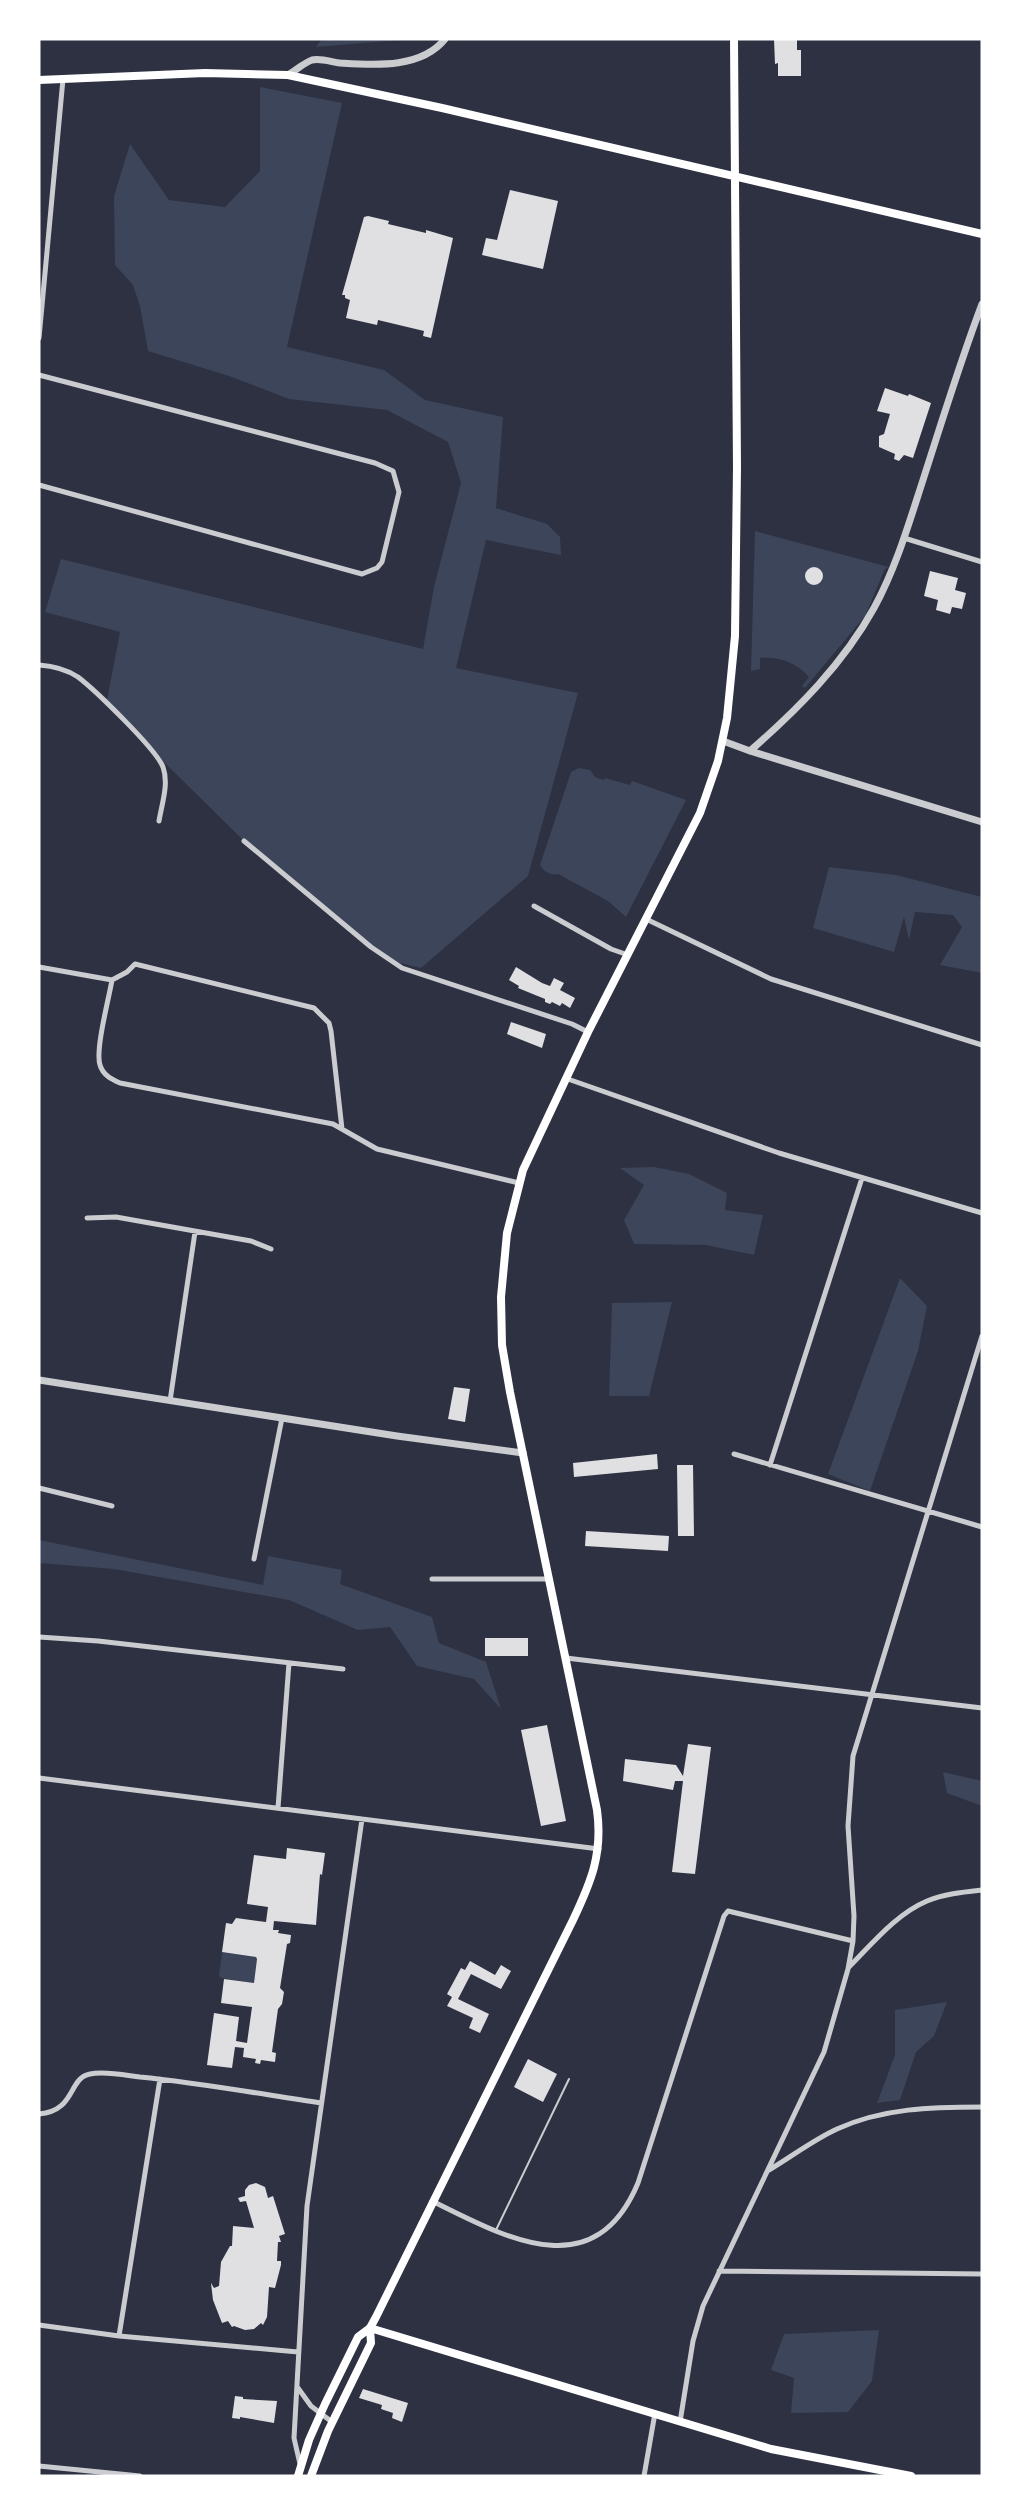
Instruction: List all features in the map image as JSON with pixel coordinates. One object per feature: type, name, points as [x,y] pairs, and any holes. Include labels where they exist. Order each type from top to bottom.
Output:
[{"type":"main road","points":[[298,2476],[320,2413],[358,2337],[370,2328],[594,1873],[598,1849],[597,1810],[505,1367],[501,1313],[506,1242],[519,1183],[543,1125],[700,813],[723,741],[735,636],[737,467],[734,39]]},
{"type":"main road","points":[[39,80],[205,73],[288,75],[442,108],[982,234]]},
{"type":"main road","points":[[370,2328],[771,2449],[911,2476]]},
{"type":"main road","points":[[311,2476],[332,2422],[371,2343],[370,2328]]},
{"type":"street","points":[[288,75],[312,60],[363,64],[402,62],[420,58],[437,49],[445,39]]},
{"type":"street","points":[[39,338],[63,79]]},
{"type":"street","points":[[750,751],[808,697],[849,647],[884,590],[904,538],[962,357],[982,304]]},
{"type":"street","points":[[39,375],[375,463],[393,471],[399,492],[382,562],[370,573],[362,574],[39,485]]},
{"type":"street","points":[[904,538],[982,562]]},
{"type":"street","points":[[39,665],[57,667],[78,678],[153,750],[164,769],[166,783],[159,821]]},
{"type":"street","points":[[723,741],[982,822]]},
{"type":"street","points":[[244,841],[371,947],[402,968],[572,1024],[588,1032]]},
{"type":"street","points":[[534,906],[611,949],[628,955]]},
{"type":"street","points":[[646,919],[771,979],[982,1045]]},
{"type":"street","points":[[39,967],[112,980],[127,972],[135,964],[314,1008],[329,1023],[331,1031],[342,1129]]},
{"type":"street","points":[[112,980],[98,1058],[104,1074],[111,1079],[120,1083],[318,1120],[342,1129],[377,1149],[519,1183]]},
{"type":"street","points":[[565,1078],[779,1153],[982,1213]]},
{"type":"street","points":[[770,1465],[862,1178]]},
{"type":"street","points":[[87,1218],[116,1217],[251,1241],[271,1249]]},
{"type":"street","points":[[170,1401],[195,1232]]},
{"type":"street","points":[[680,2422],[693,2342],[703,2306],[824,2052],[848,1969],[853,1941],[854,1916],[848,1826],[853,1756],[982,1336]]},
{"type":"street","points":[[39,1380],[522,1453]]},
{"type":"street","points":[[254,1559],[282,1418]]},
{"type":"street","points":[[734,1454],[982,1527]]},
{"type":"street","points":[[39,1488],[112,1506]]},
{"type":"street","points":[[432,1579],[549,1579]]},
{"type":"street","points":[[39,1637],[99,1641],[343,1669]]},
{"type":"street","points":[[566,1658],[982,1707]]},
{"type":"street","points":[[278,1808],[289,1663]]},
{"type":"street","points":[[39,1778],[598,1849]]},
{"type":"street","points":[[300,2466],[294,2438],[307,2206],[362,1819]]},
{"type":"street","points":[[848,1969],[887,1929],[911,1910],[928,1901],[982,1890]]},
{"type":"street","points":[[432,2201],[536,2245],[564,2245],[583,2241],[600,2232],[627,2206],[638,2183],[724,1916],[728,1911],[853,1941]]},
{"type":"street","points":[[39,2114],[53,2111],[66,2103],[77,2084],[86,2075],[97,2073],[160,2079],[321,2103]]},
{"type":"street","points":[[119,2336],[160,2079]]},
{"type":"street","points":[[768,2171],[836,2129],[873,2115],[899,2110],[982,2107]]},
{"type":"street","points":[[719,2271],[982,2274]]},
{"type":"street","points":[[39,2325],[119,2336],[298,2352]]},
{"type":"street","points":[[297,2387],[311,2406],[332,2422]]},
{"type":"street","points":[[644,2476],[654,2413]]},
{"type":"street","points":[[39,2466],[140,2476]]},
{"type":"lane","points":[[496,2230],[569,2079]]},
{"type":"shaded area","points":[[322,39],[399,39],[399,40],[316,47]]},
{"type":"shaded area","points":[[260,87],[342,103],[287,347],[384,370],[425,400],[503,417],[496,508],[547,524],[560,537],[561,555],[486,540],[456,668],[578,693],[528,876],[421,968],[391,961],[244,841],[106,705],[120,632],[45,612],[61,559],[423,649],[434,587],[461,483],[448,442],[387,410],[289,399],[229,376],[148,351],[140,306],[133,285],[115,265],[114,196],[130,144],[169,200],[225,207],[260,171]]},
{"type":"shaded area","points":[[755,531],[889,567],[885,569],[865,616],[805,688],[802,686],[809,677],[793,664],[781,659],[760,658],[760,669],[751,671]]},
{"type":"shaded area","points":[[579,768],[590,770],[595,777],[604,780],[605,778],[630,785],[632,781],[686,800],[626,917],[608,901],[558,874],[548,872],[540,865],[571,772]]},
{"type":"shaded area","points":[[829,867],[896,875],[982,897],[982,973],[940,965],[962,927],[953,915],[915,912],[909,940],[904,917],[894,952],[813,928]]},
{"type":"shaded area","points":[[654,1167],[689,1174],[727,1193],[725,1210],[763,1215],[754,1255],[706,1245],[634,1244],[624,1220],[644,1185],[620,1168]]},
{"type":"shaded area","points":[[900,1278],[927,1306],[918,1351],[870,1491],[828,1474]]},
{"type":"shaded area","points":[[672,1302],[649,1396],[609,1396],[612,1303]]},
{"type":"shaded area","points":[[39,1540],[263,1585],[268,1556],[342,1570],[340,1584],[432,1617],[439,1643],[486,1662],[501,1709],[474,1679],[417,1666],[390,1627],[358,1630],[289,1600],[114,1569],[39,1563]]},
{"type":"shaded area","points":[[943,1772],[982,1781],[982,1806],[947,1793]]},
{"type":"shaded area","points":[[222,1952],[256,1957],[254,1983],[221,1978],[219,1976]]},
{"type":"shaded area","points":[[947,2002],[934,2036],[916,2052],[900,2100],[877,2103],[895,2055],[895,2010]]},
{"type":"shaded area","points":[[879,2330],[872,2381],[848,2412],[791,2413],[794,2378],[771,2370],[784,2334]]},
{"type":"building","points":[[774,39],[797,39],[797,50],[801,50],[801,76],[778,76]]},
{"type":"building","points":[[510,190],[558,201],[543,269],[482,255],[486,238],[497,240]]},
{"type":"building","points":[[364,217],[389,221],[388,224],[426,233],[426,230],[453,238],[431,338],[423,336],[424,331],[378,320],[377,325],[346,318],[350,300],[342,295]]},
{"type":"building","points":[[885,388],[931,403],[913,458],[904,455],[899,461],[894,459],[895,454],[879,447],[879,436],[884,434],[890,414],[877,411]]},
{"type":"building","points":[[814,567],[820,570],[823,576],[820,582],[814,585],[808,582],[805,576],[808,570]]},
{"type":"building","points":[[930,571],[958,578],[955,590],[966,593],[962,609],[952,607],[950,614],[936,610],[938,600],[924,596]]},
{"type":"building","points":[[516,967],[550,986],[554,978],[564,983],[560,990],[575,998],[570,1008],[562,1003],[560,1006],[552,1002],[550,1004],[545,1002],[545,999],[518,988],[519,986],[509,980]]},
{"type":"building","points":[[511,1022],[546,1034],[542,1048],[507,1034]]},
{"type":"building","points":[[454,1387],[470,1389],[465,1422],[448,1419]]},
{"type":"building","points":[[657,1454],[658,1469],[574,1477],[573,1463]]},
{"type":"building","points":[[677,1465],[693,1465],[694,1536],[678,1536]]},
{"type":"building","points":[[586,1531],[669,1536],[668,1551],[585,1546]]},
{"type":"building","points":[[485,1638],[528,1638],[528,1656],[485,1656]]},
{"type":"building","points":[[547,1725],[566,1821],[541,1826],[521,1730]]},
{"type":"building","points":[[688,1744],[711,1747],[695,1874],[672,1872],[683,1781],[675,1781],[673,1790],[623,1781],[625,1759],[676,1765],[683,1776]]},
{"type":"building","points":[[287,1848],[325,1853],[322,1875],[320,1874],[316,1925],[274,1921],[273,1930],[291,1935],[290,1943],[287,1944],[280,1988],[284,1992],[282,2004],[278,2009],[272,2052],[276,2053],[275,2062],[261,2060],[260,2064],[255,2063],[256,2059],[243,2057],[244,2048],[235,2047],[232,2068],[207,2065],[214,2013],[239,2017],[236,2041],[247,2043],[252,2007],[221,2003],[224,1979],[254,1983],[257,1959],[222,1952],[226,1923],[232,1924],[236,1918],[266,1922],[268,1907],[247,1904],[254,1855],[286,1859]]},
{"type":"building","points":[[470,1961],[495,1975],[501,1965],[511,1971],[501,1989],[471,1974],[458,1999],[489,2014],[480,2033],[469,2028],[473,2018],[447,2006],[452,1997],[447,1994],[461,1968],[465,1970]]},
{"type":"building","points":[[528,2059],[557,2074],[543,2102],[514,2087]]},
{"type":"building","points":[[256,2183],[265,2187],[268,2198],[273,2196],[285,2234],[279,2236],[281,2242],[278,2242],[277,2261],[281,2261],[281,2265],[275,2288],[269,2287],[267,2317],[263,2325],[261,2323],[254,2329],[245,2330],[232,2327],[228,2321],[222,2323],[213,2300],[211,2283],[214,2288],[219,2286],[221,2262],[232,2246],[233,2226],[254,2228],[246,2201],[240,2202],[238,2198],[245,2196],[245,2190],[249,2185]]},
{"type":"building","points":[[363,2389],[408,2403],[402,2422],[392,2418],[393,2413],[381,2409],[382,2405],[359,2398]]},
{"type":"building","points":[[235,2396],[243,2397],[243,2399],[277,2401],[274,2423],[240,2417],[240,2419],[232,2418]]}]
